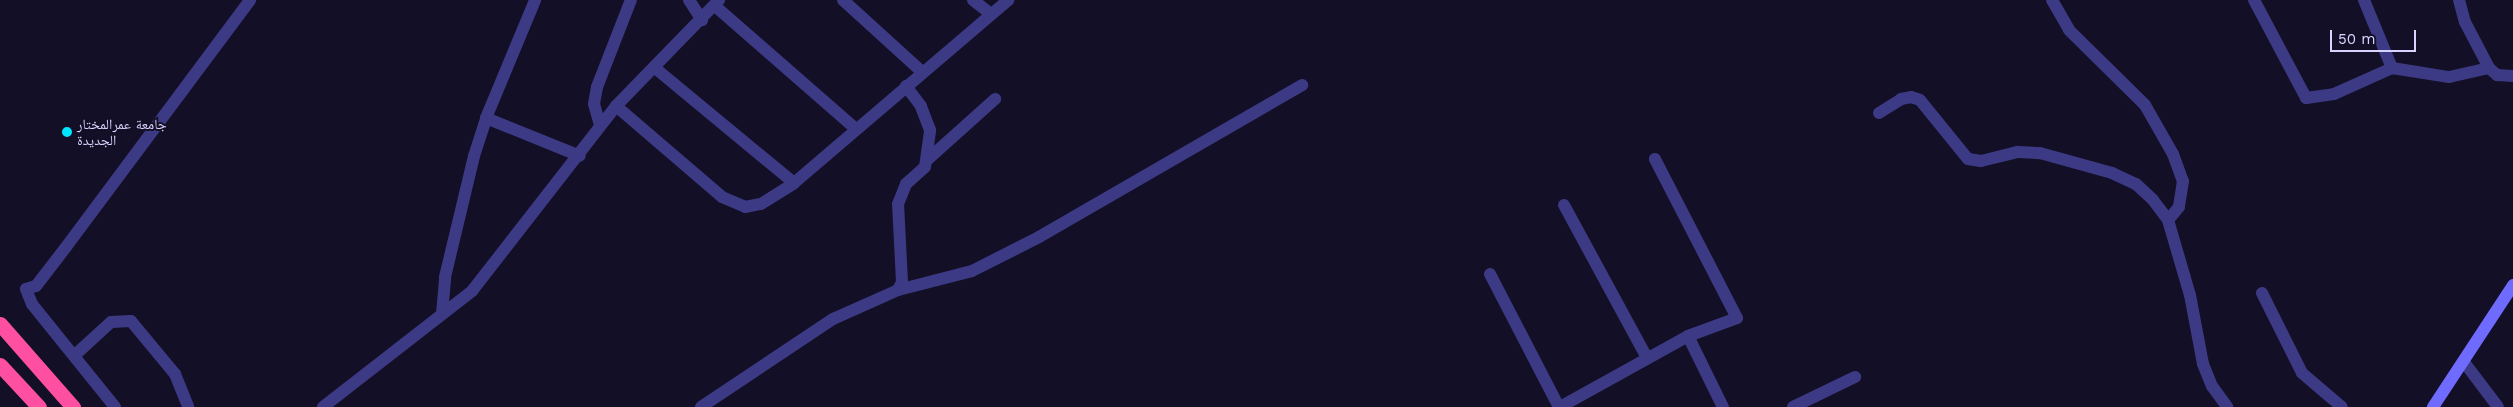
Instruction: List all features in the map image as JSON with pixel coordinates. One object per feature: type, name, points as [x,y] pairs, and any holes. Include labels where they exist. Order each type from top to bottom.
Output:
[{"type":"highway","points":[[0,324],[73,407]]},
{"type":"highway","points":[[0,365],[39,407]]},
{"type":"street","points":[[115,407],[30,301],[26,290],[36,286],[250,0]]},
{"type":"street","points":[[442,314],[445,277],[486,118],[534,0]]},
{"type":"street","points":[[600,125],[594,104],[597,87],[631,0]]},
{"type":"street","points":[[689,0],[702,20]]},
{"type":"street","points":[[843,0],[922,72]]},
{"type":"street","points":[[973,0],[991,14]]},
{"type":"street","points":[[616,106],[733,203],[745,206],[761,204],[794,183],[1008,0]]},
{"type":"street","points":[[2052,0],[2069,30],[2146,105],[2173,154],[2183,181],[2179,207],[2168,220]]},
{"type":"street","points":[[2254,0],[2306,98],[2334,94],[2392,68],[2449,77],[2489,68]]},
{"type":"street","points":[[2364,0],[2392,68]]},
{"type":"street","points":[[2459,0],[2465,22],[2489,68],[2497,75],[2513,76]]},
{"type":"street","points":[[323,407],[472,291],[490,271],[580,156],[600,125],[616,106],[717,3],[856,129]]},
{"type":"street","points":[[654,68],[794,183]]},
{"type":"street","points":[[701,407],[833,319],[898,290],[972,271],[1039,237],[1302,85]]},
{"type":"street","points":[[898,290],[902,282],[898,204],[906,184],[926,167],[930,130],[921,106],[906,86]]},
{"type":"street","points":[[1879,113],[1901,99],[1911,96],[1920,100],[1968,159],[1981,161],[2018,152],[2040,153],[2112,173],[2136,184],[2168,220],[2190,296],[2203,364],[2212,386],[2227,407]]},
{"type":"street","points":[[926,161],[995,99]]},
{"type":"street","points":[[486,118],[580,156]]},
{"type":"street","points":[[1490,274],[1560,407],[1688,336],[1737,318],[1655,159]]},
{"type":"street","points":[[1564,205],[1647,358]]},
{"type":"street","points":[[2433,407],[2513,286]]},
{"type":"street","points":[[2262,293],[2302,374],[2342,407]]},
{"type":"street","points":[[75,355],[111,322],[131,321],[176,374],[188,407]]},
{"type":"street","points":[[1688,336],[1723,407]]},
{"type":"street","points":[[2464,362],[2498,407]]},
{"type":"street","points":[[1793,407],[1855,377]]},
{"type":"place","name":"جامعة عمرالمختار الجديدة","points":[[67,132]]}]
